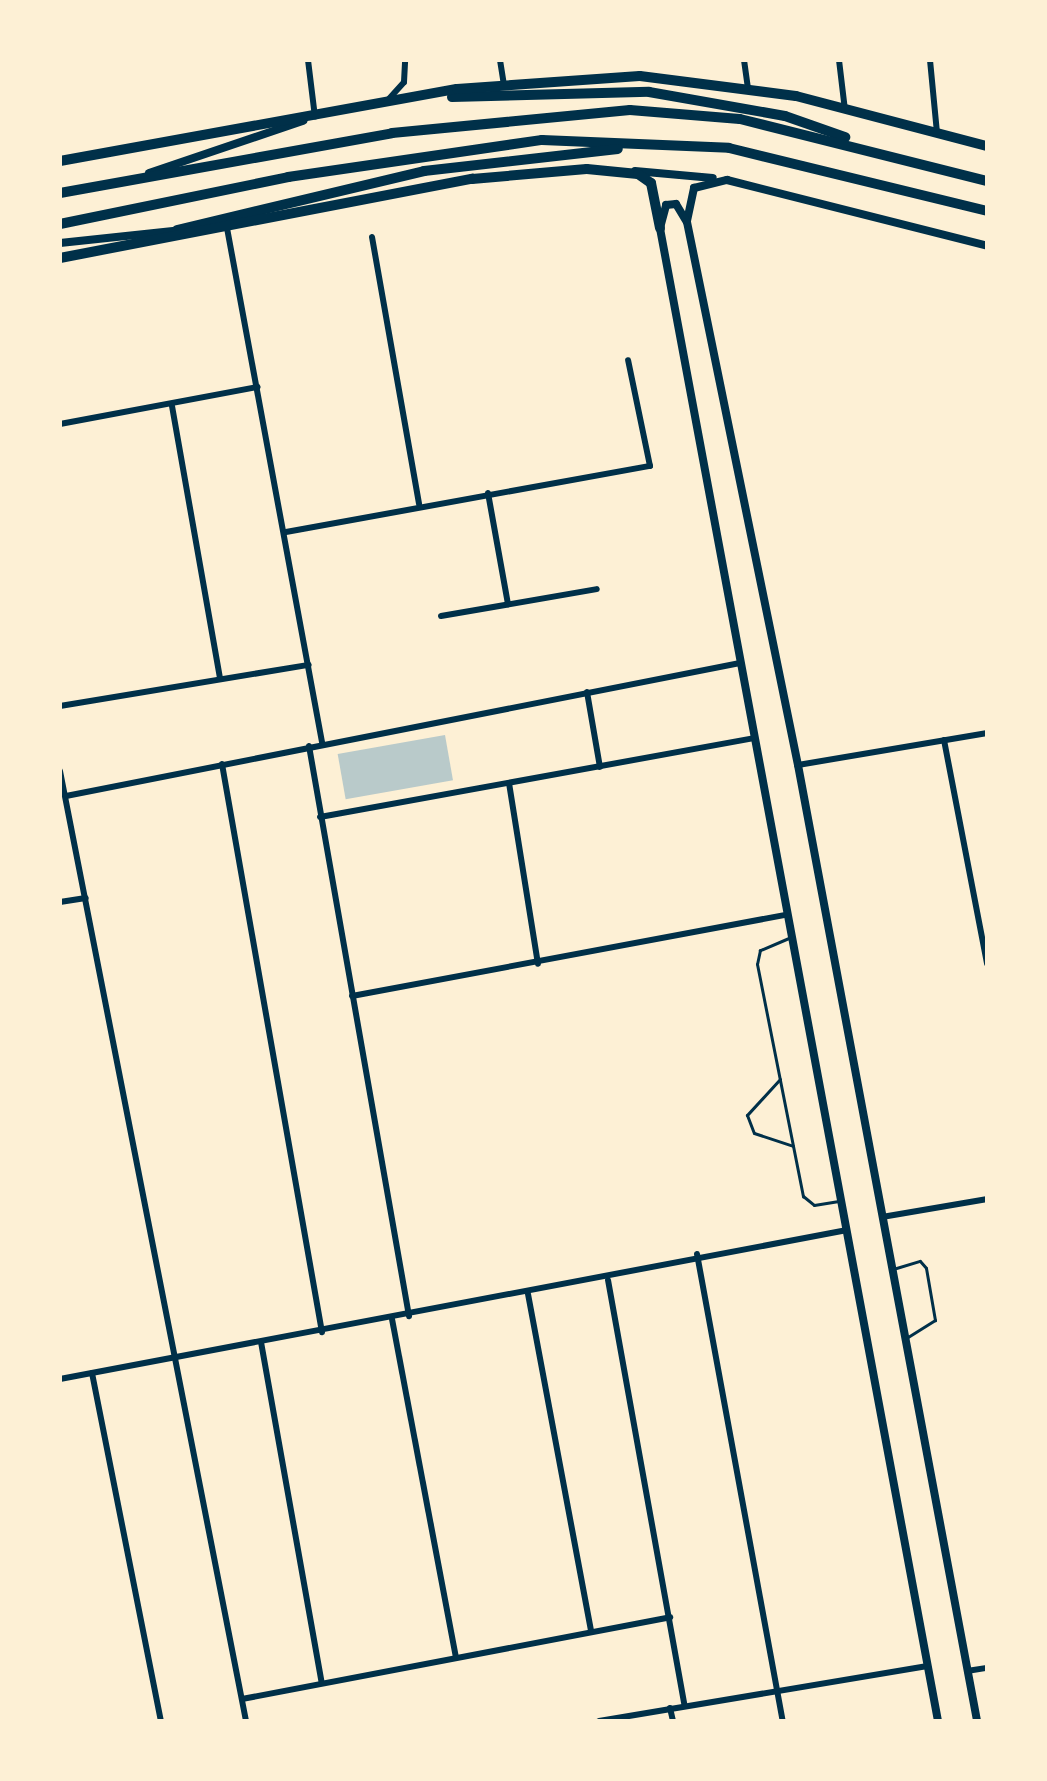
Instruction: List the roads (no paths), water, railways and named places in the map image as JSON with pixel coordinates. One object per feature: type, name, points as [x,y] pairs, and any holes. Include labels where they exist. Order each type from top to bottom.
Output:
[{"type":"main road","points":[[60,161],[504,84],[640,76],[748,89],[987,146]]},
{"type":"main road","points":[[385,103],[492,93],[649,92],[785,116],[889,152],[987,181]]},
{"type":"main road","points":[[60,193],[508,116],[630,110],[740,119],[889,152]]},
{"type":"main road","points":[[60,224],[440,152],[542,140],[710,146],[987,211]]},
{"type":"main road","points":[[177,230],[424,171],[563,150],[710,146]]},
{"type":"main road","points":[[60,258],[472,179],[587,169],[638,174],[651,183],[660,228]]},
{"type":"street","points":[[120,183],[315,117],[308,60]]},
{"type":"street","points":[[385,103],[404,82],[405,60]]},
{"type":"street","points":[[500,60],[504,84]]},
{"type":"street","points":[[744,60],[748,89]]},
{"type":"street","points":[[839,60],[845,110]]},
{"type":"street","points":[[930,60],[937,133]]},
{"type":"street","points":[[587,169],[727,180],[987,246]]},
{"type":"street","points":[[687,222],[694,188],[727,180]]},
{"type":"street","points":[[938,1721],[660,228],[666,205],[676,204],[687,222],[798,765],[977,1721]]},
{"type":"street","points":[[60,243],[177,230],[227,228],[286,532],[322,742]]},
{"type":"street","points":[[372,237],[419,504]]},
{"type":"street","points":[[286,532],[419,504],[650,466],[628,360]]},
{"type":"street","points":[[60,424],[172,406],[258,387]]},
{"type":"street","points":[[172,406],[220,679]]},
{"type":"street","points":[[488,493],[508,604]]},
{"type":"street","points":[[441,616],[597,589]]},
{"type":"street","points":[[66,796],[322,742],[740,663]]},
{"type":"street","points":[[60,706],[309,665]]},
{"type":"street","points":[[587,692],[600,767]]},
{"type":"street","points":[[798,765],[987,733]]},
{"type":"street","points":[[320,817],[754,738]]},
{"type":"street","points":[[944,740],[987,964]]},
{"type":"street","points":[[309,746],[409,1316]]},
{"type":"street","points":[[222,764],[322,1332]]},
{"type":"street","points":[[60,771],[246,1721]]},
{"type":"street","points":[[509,783],[538,964]]},
{"type":"street","points":[[60,902],[86,898]]},
{"type":"street","points":[[352,996],[538,964],[786,915]]},
{"type":"street","points":[[882,1217],[987,1199]]},
{"type":"street","points":[[60,1379],[175,1355],[322,1332],[608,1280],[697,1254],[847,1230]]},
{"type":"street","points":[[697,1254],[783,1721]]},
{"type":"street","points":[[608,1280],[684,1703]]},
{"type":"street","points":[[528,1294],[591,1630]]},
{"type":"street","points":[[392,1319],[456,1657]]},
{"type":"street","points":[[261,1342],[322,1683]]},
{"type":"street","points":[[92,1373],[161,1721]]},
{"type":"street","points":[[242,1699],[670,1617]]},
{"type":"street","points":[[599,1721],[684,1703],[927,1666]]},
{"type":"street","points":[[967,1671],[987,1668]]},
{"type":"street","points":[[670,1708],[673,1721]]},
{"type":"lane","points":[[791,937],[757,959],[793,1146],[807,1201],[840,1201]]},
{"type":"lane","points":[[780,1079],[747,1115],[754,1133],[793,1146]]},
{"type":"lane","points":[[891,1270],[920,1261],[926,1268],[933,1327],[904,1338]]}]
